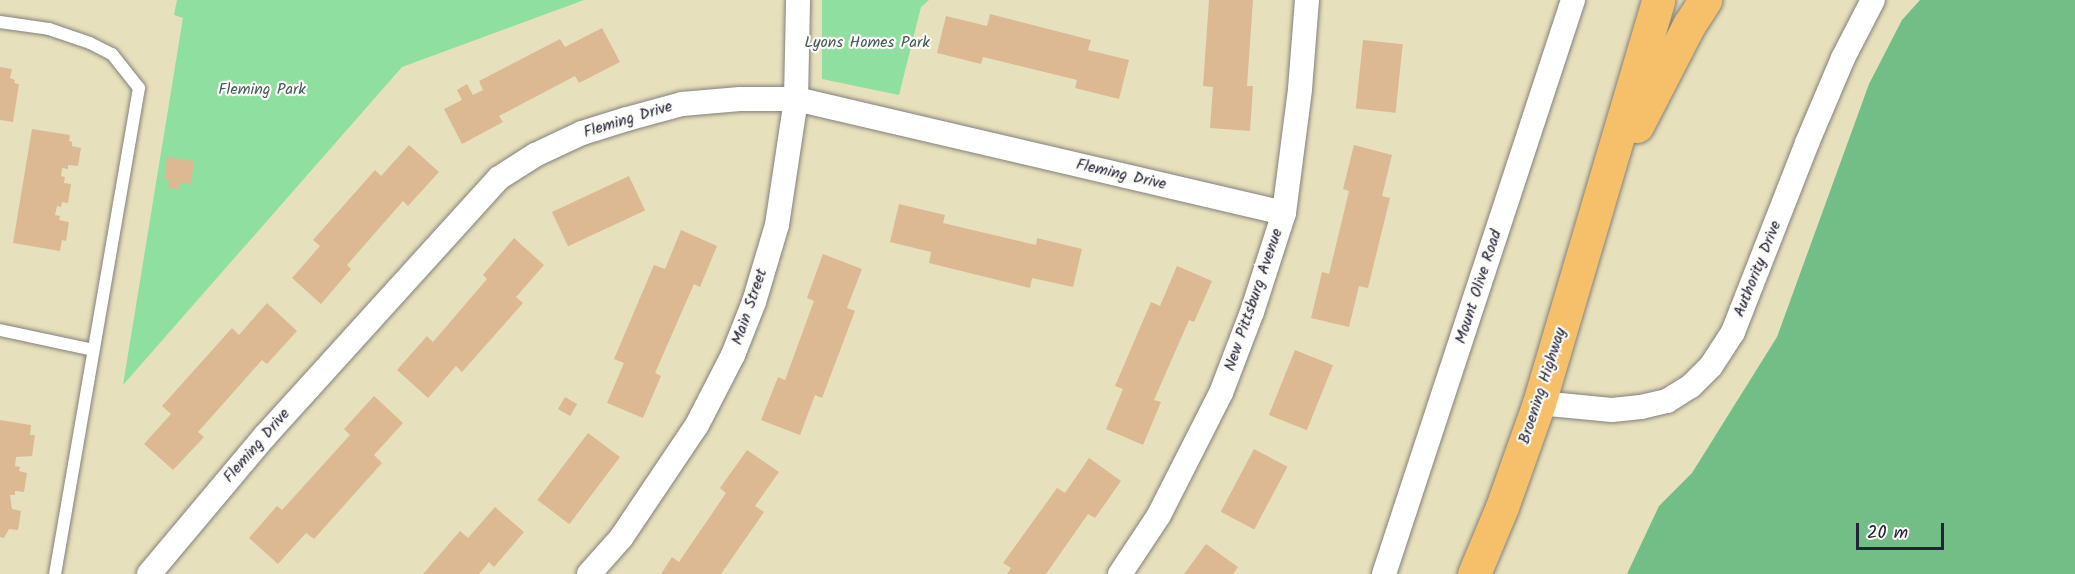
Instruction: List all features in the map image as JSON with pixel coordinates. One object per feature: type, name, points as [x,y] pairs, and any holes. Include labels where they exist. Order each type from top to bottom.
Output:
[{"type":"main road","name":"Broening Highway","points":[[1474,574],[1502,507],[1539,403],[1658,0]]},
{"type":"main road","name":"Broening Highway","points":[[1602,194],[1689,25],[1705,0]]},
{"type":"street","name":"Main Street","points":[[589,574],[621,538],[697,425],[733,355],[754,302],[777,225],[796,99],[798,0]]},
{"type":"street","name":"New Pittsburg Avenue","points":[[1120,574],[1158,515],[1221,393],[1252,312],[1284,213],[1300,89],[1307,0]]},
{"type":"street","name":"Mount Olive Road","points":[[1384,574],[1573,0]]},
{"type":"street","name":"Authority Drive","points":[[1539,403],[1612,410],[1667,401],[1691,386],[1711,366],[1733,332],[1807,143],[1843,58],[1873,0]]},
{"type":"street","name":"Fleming Drive","points":[[149,574],[265,436],[499,178],[535,155],[582,133],[681,104],[740,99],[796,99],[1284,213]]},
{"type":"lane","points":[[0,22],[49,29],[90,43],[112,54],[138,88],[56,574]]},
{"type":"lane","points":[[0,330],[93,350]]},
{"type":"green space","name":"Fleming Park","points":[[177,0],[584,0],[402,67],[123,385],[183,18],[174,15]]},
{"type":"green space","name":"Lyons Homes Park","points":[[822,0],[929,0],[921,7],[899,95],[822,79]]},
{"type":"green space","points":[[1920,0],[2075,0],[2075,574],[1627,574],[1659,506],[1692,473],[1777,337],[1869,84],[1902,20]]},
{"type":"building","points":[[1209,0],[1253,0],[1247,86],[1253,86],[1250,131],[1210,128],[1213,87],[1203,86]]},
{"type":"building","points":[[990,14],[1091,40],[1088,50],[1129,60],[1119,99],[1075,88],[1077,80],[983,57],[981,64],[937,53],[946,16],[987,26]]},
{"type":"building","points":[[602,28],[620,62],[579,83],[575,76],[499,116],[503,122],[462,144],[444,109],[462,100],[457,90],[467,84],[473,95],[483,90],[479,81],[560,39],[565,47]]},
{"type":"building","points":[[1363,40],[1403,44],[1396,113],[1356,109]]},
{"type":"building","points":[[0,67],[12,69],[10,78],[15,80],[14,83],[19,84],[13,122],[0,120]]},
{"type":"building","points":[[32,129],[70,135],[69,141],[72,142],[72,146],[81,148],[78,166],[68,165],[68,169],[62,168],[61,176],[65,177],[64,183],[71,184],[68,203],[62,202],[61,207],[57,206],[55,215],[60,216],[59,220],[69,222],[66,241],[62,240],[60,251],[13,243]]},
{"type":"building","points":[[409,145],[439,172],[408,206],[403,201],[347,265],[351,269],[321,304],[292,278],[320,246],[313,240],[375,170],[381,176]]},
{"type":"building","points":[[1354,145],[1392,155],[1382,196],[1390,198],[1368,288],[1359,286],[1349,327],[1311,318],[1322,272],[1329,274],[1349,191],[1343,189]]},
{"type":"building","points":[[167,157],[194,161],[191,184],[180,183],[179,189],[168,188],[169,180],[164,179]]},
{"type":"building","points":[[629,176],[645,210],[568,246],[552,212]]},
{"type":"building","points":[[899,204],[945,215],[943,223],[1036,245],[1037,238],[1082,249],[1073,287],[1032,278],[1030,288],[929,263],[931,252],[890,242]]},
{"type":"building","points":[[681,230],[717,246],[700,287],[694,284],[655,373],[661,376],[643,418],[607,403],[624,363],[614,359],[654,265],[665,269]]},
{"type":"building","points":[[514,238],[544,265],[516,297],[523,303],[462,372],[456,366],[428,398],[397,370],[427,336],[433,342],[487,279],[483,275]]},
{"type":"building","points":[[823,254],[862,269],[847,308],[855,311],[822,398],[815,395],[800,435],[761,420],[778,377],[785,380],[814,301],[807,298]]},
{"type":"building","points":[[1177,266],[1212,281],[1194,322],[1189,320],[1154,400],[1161,402],[1143,445],[1106,429],[1123,389],[1115,386],[1151,302],[1160,306]]},
{"type":"building","points":[[267,303],[297,331],[267,364],[262,360],[198,432],[204,437],[173,470],[144,444],[171,414],[162,406],[232,328],[239,335]]},
{"type":"building","points":[[1295,350],[1333,365],[1307,430],[1269,415]]},
{"type":"building","points":[[374,396],[403,423],[374,455],[382,463],[314,539],[306,533],[278,564],[249,538],[277,506],[282,510],[350,435],[344,429]]},
{"type":"building","points":[[565,397],[577,404],[570,416],[558,409]]},
{"type":"building","points":[[0,420],[31,425],[30,435],[35,435],[32,456],[16,457],[15,466],[20,467],[19,471],[27,473],[24,492],[15,491],[15,495],[10,495],[12,509],[21,511],[18,530],[9,529],[4,538],[0,537]]},
{"type":"building","points":[[588,433],[620,457],[569,524],[537,500]]},
{"type":"building","points":[[1254,449],[1288,467],[1254,530],[1221,512]]},
{"type":"building","points":[[747,450],[779,472],[755,506],[764,512],[721,574],[661,574],[672,557],[679,562],[726,493],[720,488]]},
{"type":"building","points":[[1089,458],[1121,481],[1095,518],[1088,514],[1046,574],[1007,574],[1011,568],[1003,563],[1057,488],[1065,493]]},
{"type":"building","points":[[495,507],[524,532],[494,567],[489,562],[479,574],[423,574],[460,531],[468,538]]},
{"type":"building","points":[[1206,544],[1238,567],[1233,574],[1184,574]]}]
